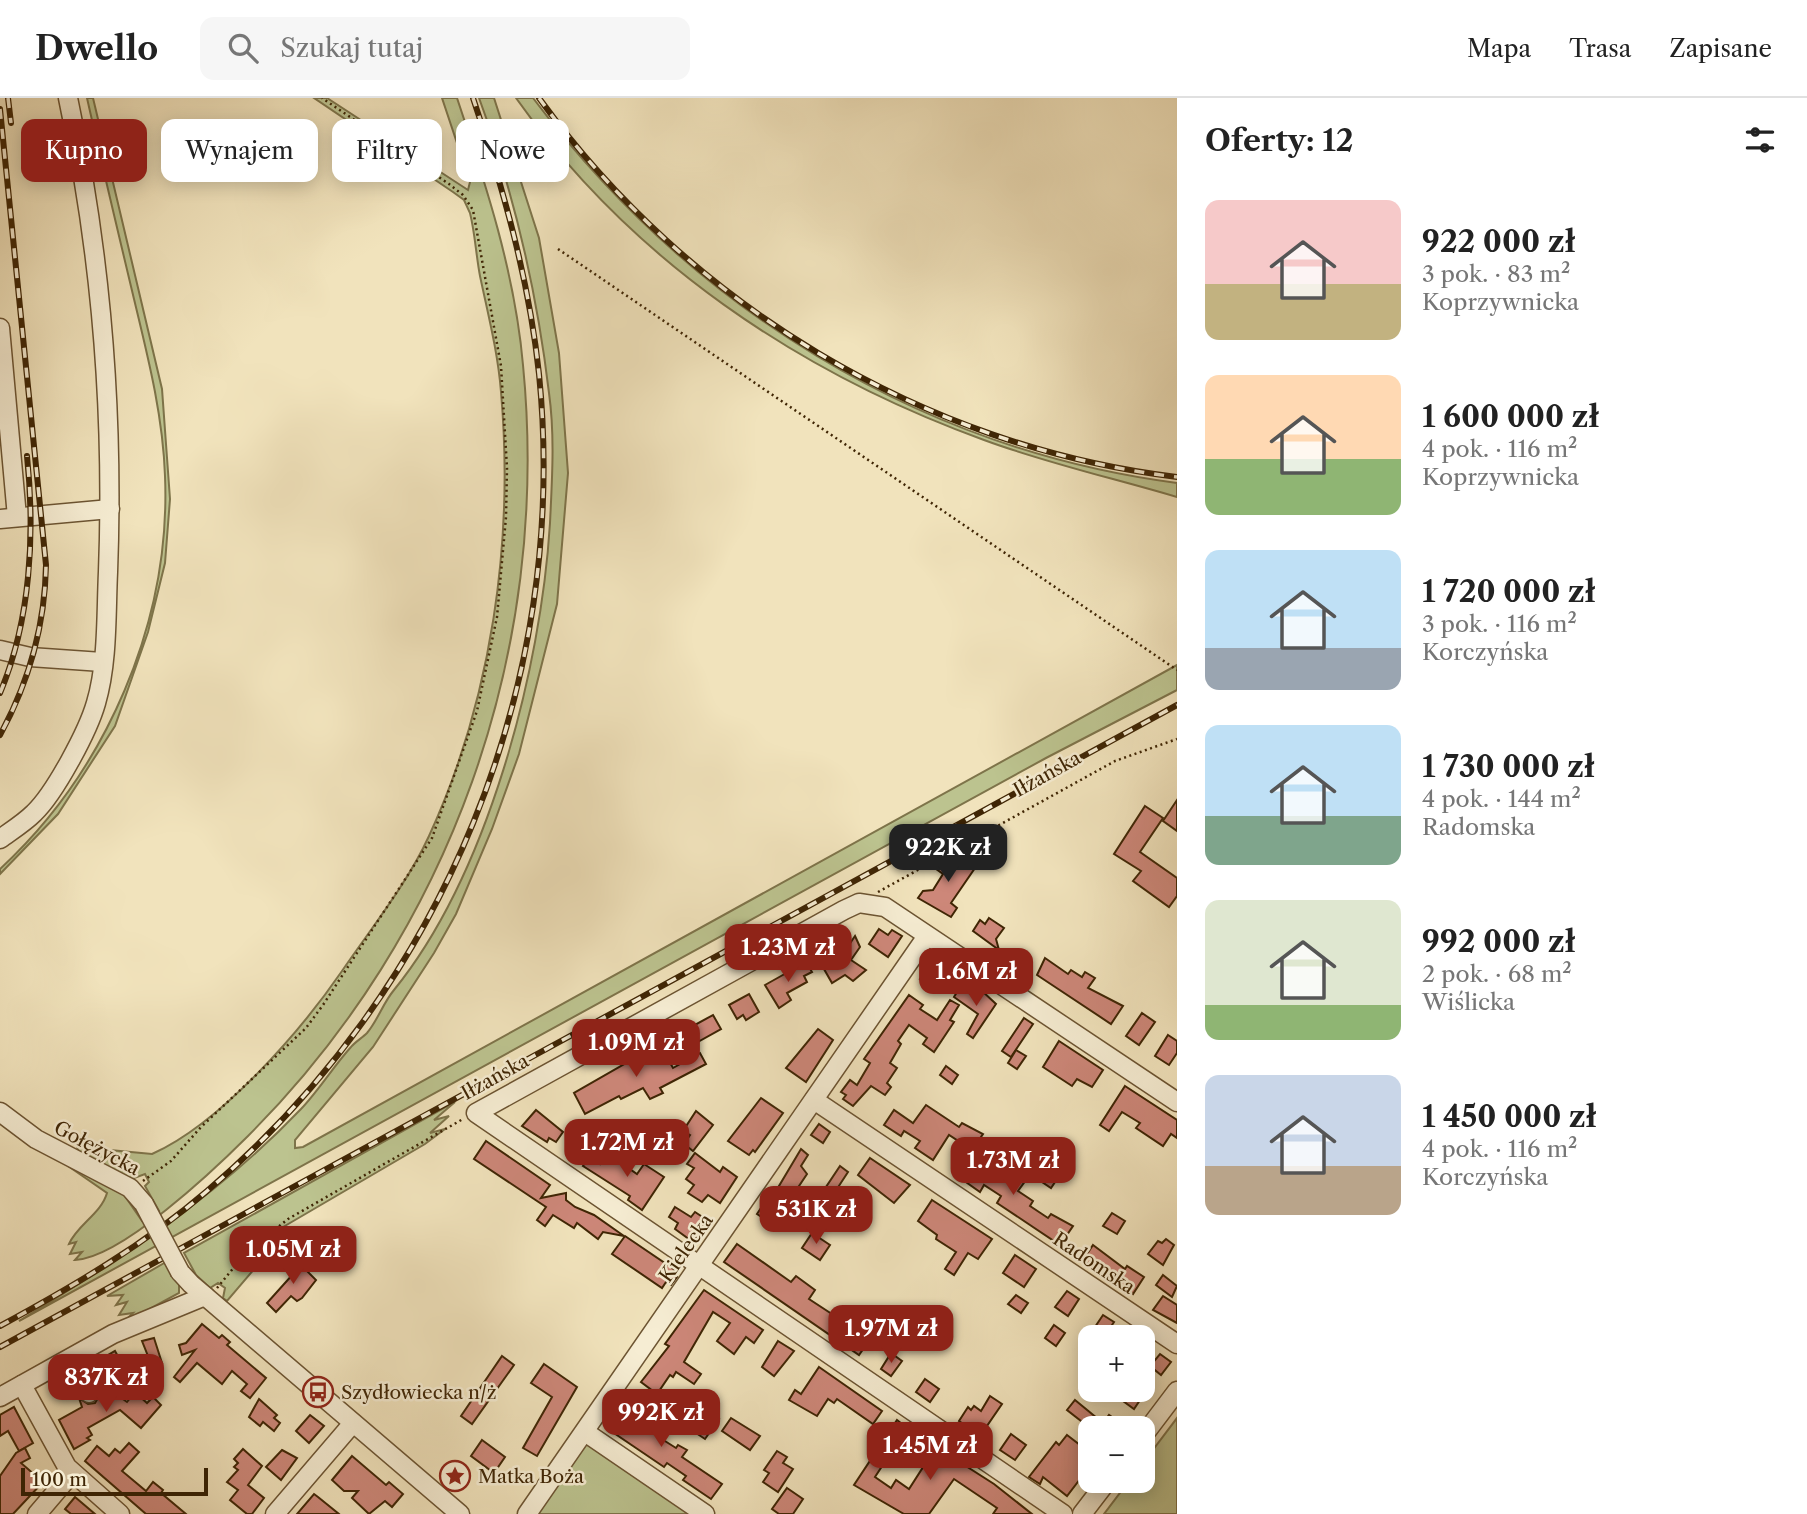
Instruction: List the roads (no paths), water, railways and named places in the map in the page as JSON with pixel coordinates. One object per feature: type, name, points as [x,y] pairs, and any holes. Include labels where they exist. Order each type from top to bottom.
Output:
[{"type":"street","points":[[0,839],[35,813],[84,737],[97,702],[102,662],[110,509],[106,363],[98,275],[83,166],[68,98]]},
{"type":"street","points":[[0,328],[9,518],[110,509]]},
{"type":"street","points":[[0,650],[30,657],[102,662]]},
{"type":"street","name":"Iłżańska","points":[[699,1265],[476,1113],[859,902],[886,907],[927,936]]},
{"type":"street","points":[[927,936],[1177,1102]]},
{"type":"street","name":"Kielecka","points":[[527,1514],[927,936]]},
{"type":"street","name":"Radomska","points":[[814,1100],[1177,1344]]},
{"type":"street","name":"Gołężycka","points":[[0,1112],[36,1139],[139,1197],[180,1272],[460,1514]]},
{"type":"street","points":[[699,1265],[1063,1514]]},
{"type":"street","points":[[0,1397],[113,1334],[205,1296]]},
{"type":"street","points":[[71,1358],[89,1393]]},
{"type":"street","points":[[22,1385],[72,1473],[120,1514]]},
{"type":"street","points":[[1155,1420],[1177,1391]]},
{"type":"street","points":[[275,1514],[353,1423]]},
{"type":"street","points":[[585,1432],[705,1514]]},
{"type":"street","points":[[37,1514],[72,1473]]},
{"type":"street","points":[[1082,1514],[1098,1493]]},
{"type":"railway","points":[[8,98],[11,123]]},
{"type":"railway","points":[[0,1326],[81,1280],[183,1211],[290,1111],[363,1022],[424,926],[473,823],[510,715],[533,604],[543,490],[539,374],[529,303],[495,166],[473,98]]},
{"type":"railway","points":[[539,98],[599,172],[666,240],[740,301],[819,354],[903,398],[992,434],[1083,461],[1177,477]]},
{"type":"railway","points":[[0,109],[46,565],[34,653],[19,695],[0,735]]},
{"type":"railway","points":[[0,693],[18,636],[28,576],[31,515],[27,456]]},
{"type":"railway","points":[[0,1347],[1177,705]]},
{"type":"place","name":"Szydłowiecka n/ż","points":[[318,1392]]},
{"type":"place","name":"Matka Boża","points":[[455,1476]]}]
